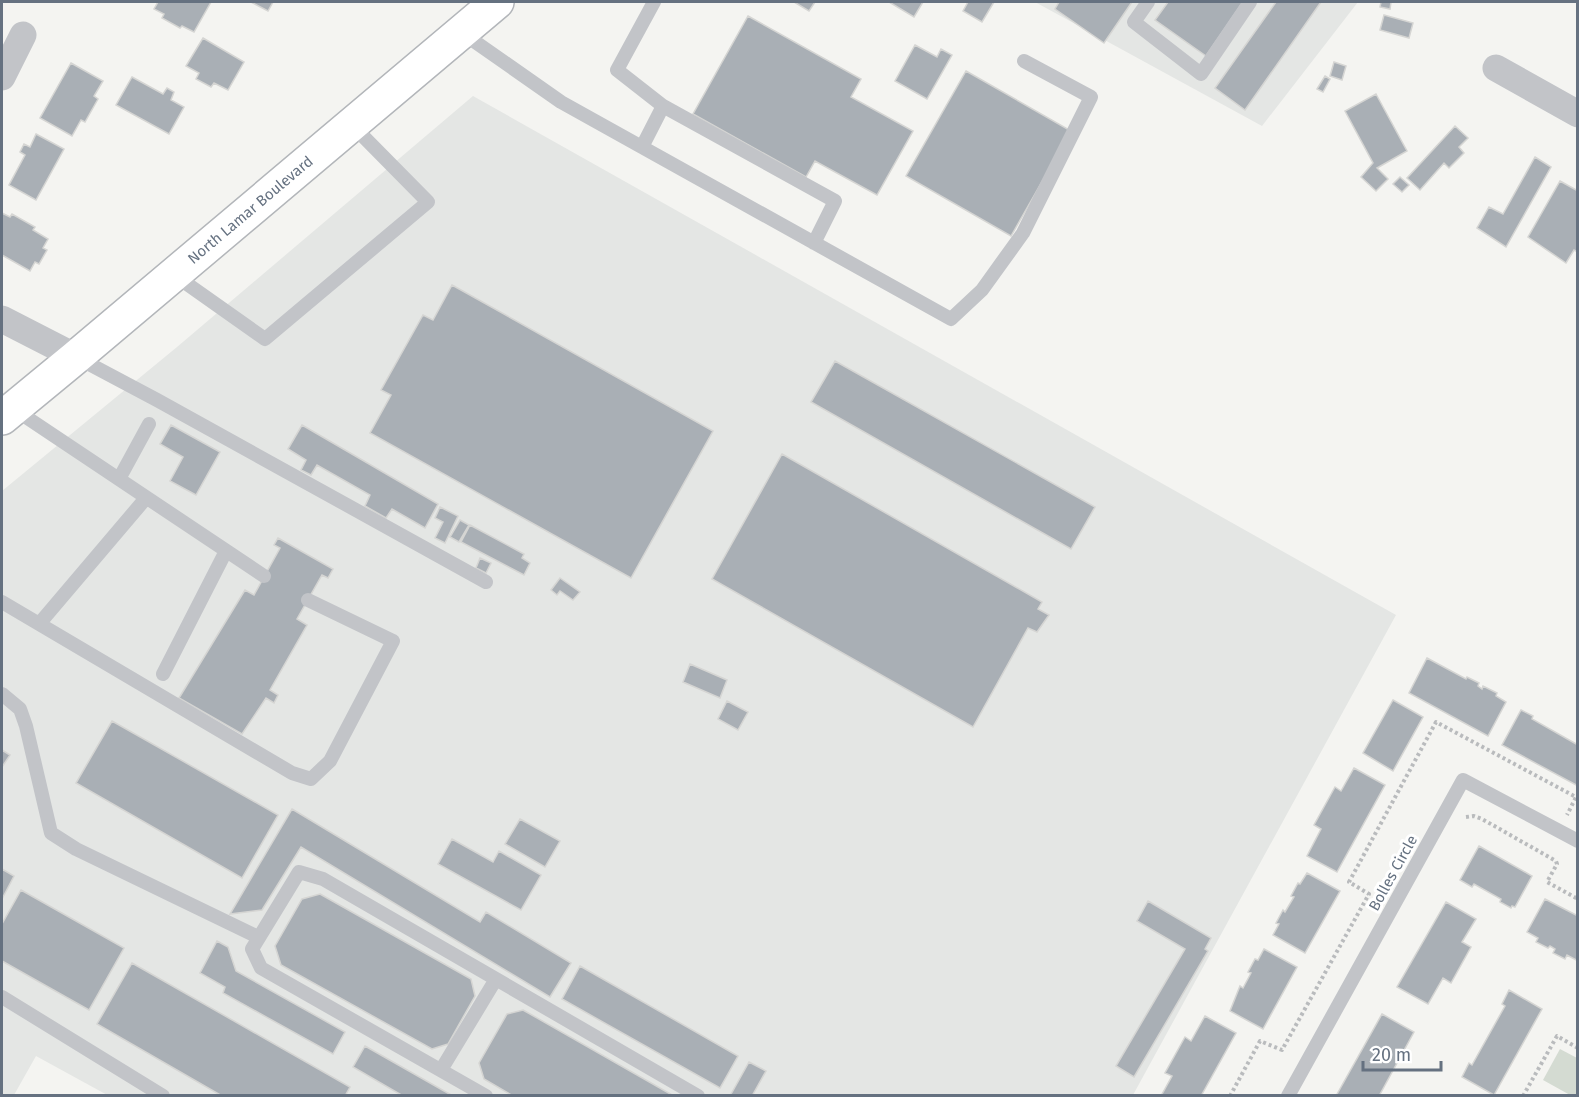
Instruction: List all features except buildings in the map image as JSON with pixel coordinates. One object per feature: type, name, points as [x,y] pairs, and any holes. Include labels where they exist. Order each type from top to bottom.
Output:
[{"type":"main road","name":"North Lamar Boulevard","points":[[7,413],[497,2]]},
{"type":"street","points":[[2,77],[24,35]]},
{"type":"street","points":[[1496,68],[1578,114]]},
{"type":"street","points":[[2,319],[76,357]]},
{"type":"lane","points":[[654,2],[617,69],[663,106],[835,201],[814,243]]},
{"type":"lane","points":[[1148,2],[1134,22],[1200,74],[1250,2]]},
{"type":"lane","points":[[461,32],[561,102],[951,319],[982,290],[1023,233],[1092,97],[1024,61]]},
{"type":"lane","points":[[642,147],[663,106]]},
{"type":"lane","points":[[173,274],[265,339],[428,202],[351,124]]},
{"type":"lane","points":[[76,357],[486,582]]},
{"type":"lane","points":[[7,413],[119,479],[264,576]]},
{"type":"lane","points":[[119,479],[149,424]]},
{"type":"lane","points":[[39,624],[146,498]]},
{"type":"lane","points":[[163,674],[226,551]]},
{"type":"lane","points":[[2,602],[292,773],[311,778],[330,761],[393,641],[308,600]]},
{"type":"lane","points":[[2,694],[20,709],[26,726],[51,833],[76,849],[258,937]]},
{"type":"lane","name":"Bolles Circle","points":[[1288,1095],[1463,780],[1578,841]]},
{"type":"lane","points":[[486,1095],[261,968],[252,949],[299,873],[323,879],[698,1095]]},
{"type":"lane","points":[[441,1070],[496,979]]},
{"type":"lane","points":[[2,997],[163,1095]]},
{"type":"path","points":[[1459,820],[1474,816],[1482,819],[1556,861],[1557,864],[1547,882],[1578,899]]},
{"type":"path","points":[[1523,1095],[1557,1036],[1578,1047]]},
{"type":"shaded area","points":[[1035,2],[1358,2],[1262,126]]},
{"type":"shaded area","points":[[473,96],[1396,615],[1133,1095],[109,1096],[36,1056],[14,1095],[2,1096],[2,491],[177,347]]},
{"type":"shaded area","points":[[1560,1049],[1577,1058],[1576,1095],[1570,1095],[1543,1080]]}]
